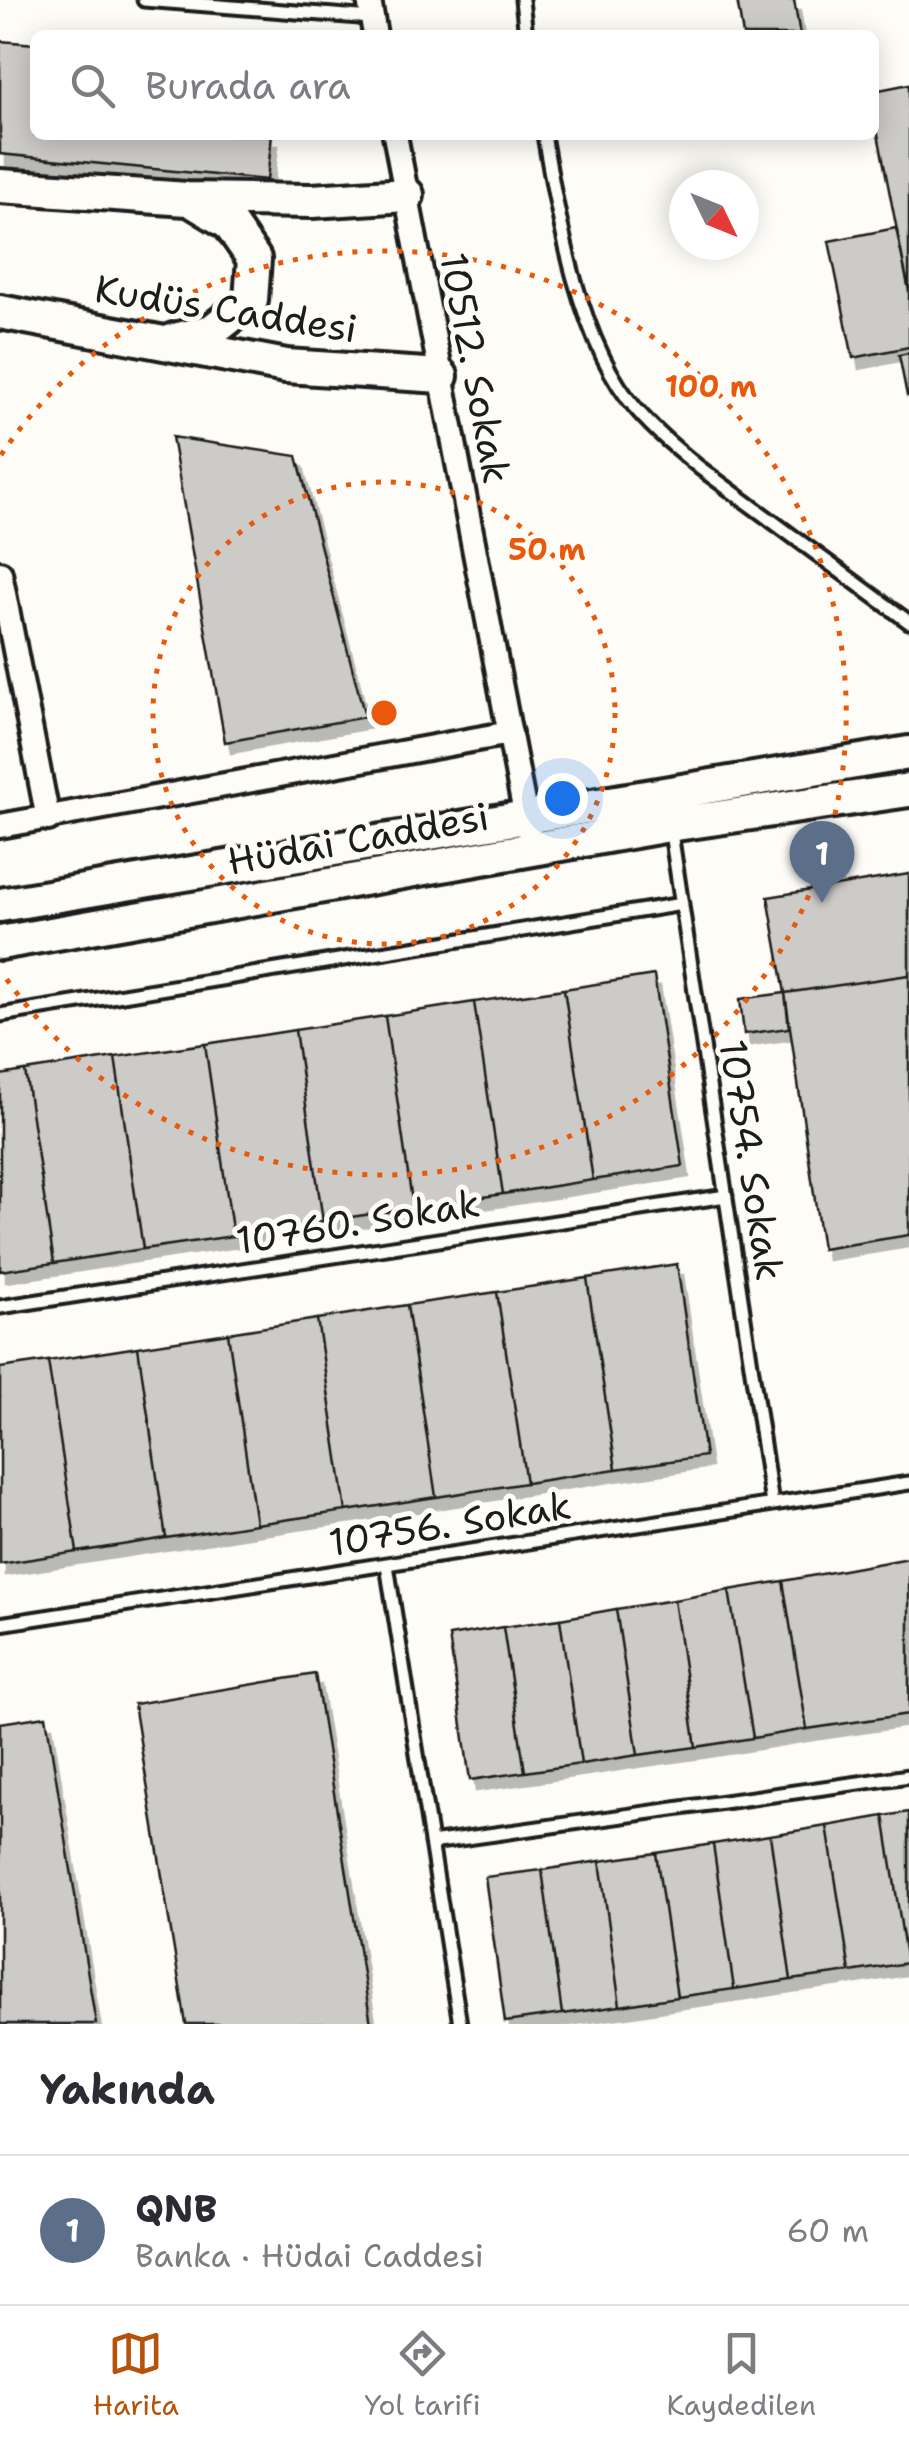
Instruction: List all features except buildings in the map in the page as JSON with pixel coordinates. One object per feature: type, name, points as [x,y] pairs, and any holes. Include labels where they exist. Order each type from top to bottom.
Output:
[{"type":"street","name":"10512. Sokak","points":[[396,140],[532,849]]},
{"type":"street","points":[[0,186],[188,199],[312,201],[406,194]]},
{"type":"street","points":[[165,342],[212,331],[251,300],[254,259],[229,223],[188,199]]},
{"type":"street","name":"Kudüs Caddesi","points":[[0,312],[286,366],[441,376]]},
{"type":"street","points":[[0,573],[4,615],[48,818]]},
{"type":"street","points":[[0,826],[510,732]]},
{"type":"street","name":"Hüdai Caddesi","points":[[0,906],[909,753]]},
{"type":"street","name":"Hüdai Caddesi","points":[[0,943],[670,825],[909,790]]},
{"type":"lane","points":[[144,0],[372,18]]},
{"type":"lane","points":[[522,0],[525,30]]},
{"type":"lane","points":[[545,140],[579,296],[612,372],[635,408],[700,468],[909,622]]},
{"type":"lane","name":"10754. Sokak","points":[[670,825],[772,1504]]},
{"type":"lane","points":[[0,1015],[682,904]]},
{"type":"lane","name":"10760. Sokak","points":[[0,1307],[726,1196]]},
{"type":"lane","name":"10756. Sokak","points":[[0,1624],[909,1483]]},
{"type":"lane","points":[[387,1565],[460,2024]]},
{"type":"lane","points":[[431,1843],[909,1776]]},
{"type":"place","name":"QNB","points":[[822,903]]}]
